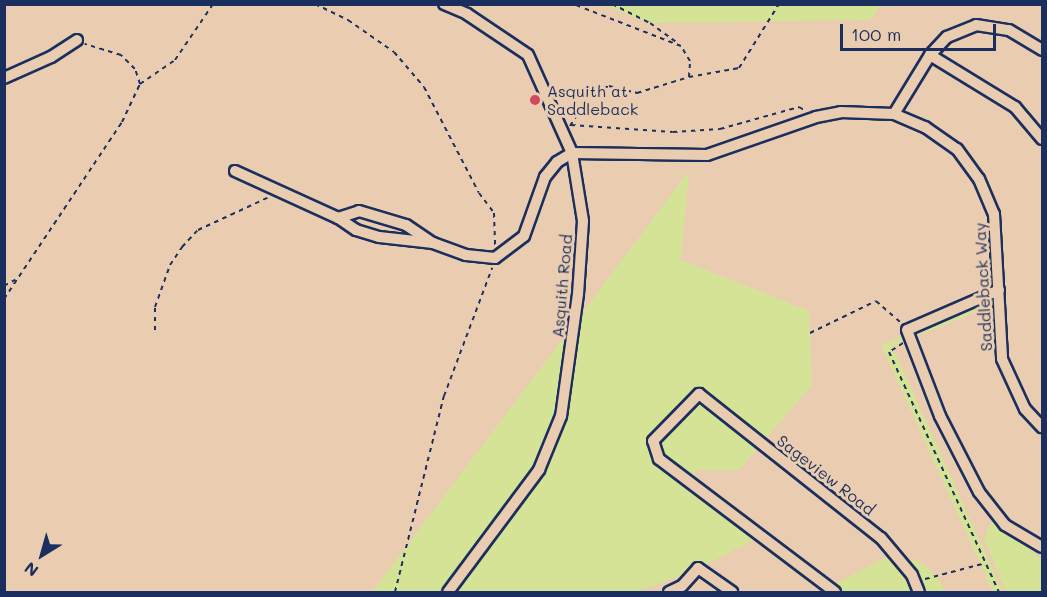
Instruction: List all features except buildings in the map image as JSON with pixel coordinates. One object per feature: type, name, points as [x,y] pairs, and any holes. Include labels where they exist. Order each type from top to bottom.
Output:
[{"type":"street","name":"Asquith Road","points":[[444,4],[467,14],[528,55],[566,127],[583,221],[578,294],[561,416],[539,470],[448,592]]},
{"type":"street","points":[[894,114],[930,55],[947,37],[976,25],[1009,30],[1042,50]]},
{"type":"street","points":[[4,78],[51,57],[77,40]]},
{"type":"street","points":[[930,55],[1015,107],[1042,139]]},
{"type":"street","name":"Saddleback Way","points":[[572,153],[707,155],[816,117],[841,112],[894,114],[925,127],[957,149],[979,179],[994,214],[1002,359],[1025,409],[1042,427]]},
{"type":"street","points":[[235,171],[338,218],[356,230],[379,237],[433,243],[466,255],[495,258],[524,236],[545,177],[557,162],[572,153]]},
{"type":"street","points":[[338,218],[359,211],[406,225],[433,243]]},
{"type":"street","points":[[999,290],[908,335],[940,416],[980,492],[1005,525],[1042,548]]},
{"type":"street","name":"Sageview Road","points":[[835,592],[659,459],[653,441],[699,394],[882,538],[915,582],[919,592]]},
{"type":"street","points":[[669,592],[682,586],[698,568],[732,592]]},
{"type":"path","points":[[4,299],[122,122],[140,84],[175,60],[213,4]]},
{"type":"path","points":[[315,4],[348,20],[394,52],[424,87],[479,193],[494,213],[495,258],[444,396],[395,592]]},
{"type":"path","points":[[573,4],[681,46]]},
{"type":"path","points":[[612,4],[650,23],[681,46],[690,61],[689,77]]},
{"type":"path","points":[[566,127],[588,97],[609,86],[637,93],[689,77],[739,68],[779,4]]},
{"type":"path","points":[[77,40],[121,55],[135,69],[140,84]]},
{"type":"path","points":[[566,127],[674,132],[720,129],[799,107],[816,117]]},
{"type":"path","points":[[155,330],[155,307],[170,265],[182,247],[198,230],[279,191]]},
{"type":"path","points":[[4,286],[18,279]]},
{"type":"path","points":[[810,333],[876,301],[886,307],[908,335],[889,352],[999,592]]},
{"type":"path","points":[[915,582],[986,563]]},
{"type":"green space","points":[[605,5],[882,5],[870,20],[649,23]]},
{"type":"green space","points":[[689,171],[681,260],[809,311],[812,385],[739,470],[697,470],[692,477],[696,494],[735,524],[766,534],[691,572],[635,592],[372,592]]},
{"type":"green space","points":[[986,303],[986,308],[892,346],[1003,592],[993,592],[881,345]]},
{"type":"green space","points":[[992,520],[1042,559],[1042,592],[1006,592],[984,539]]},
{"type":"green space","points":[[884,558],[919,561],[938,577],[945,592],[820,592]]},
{"type":"place","name":"Asquith at Saddleback","points":[[535,100]]}]
